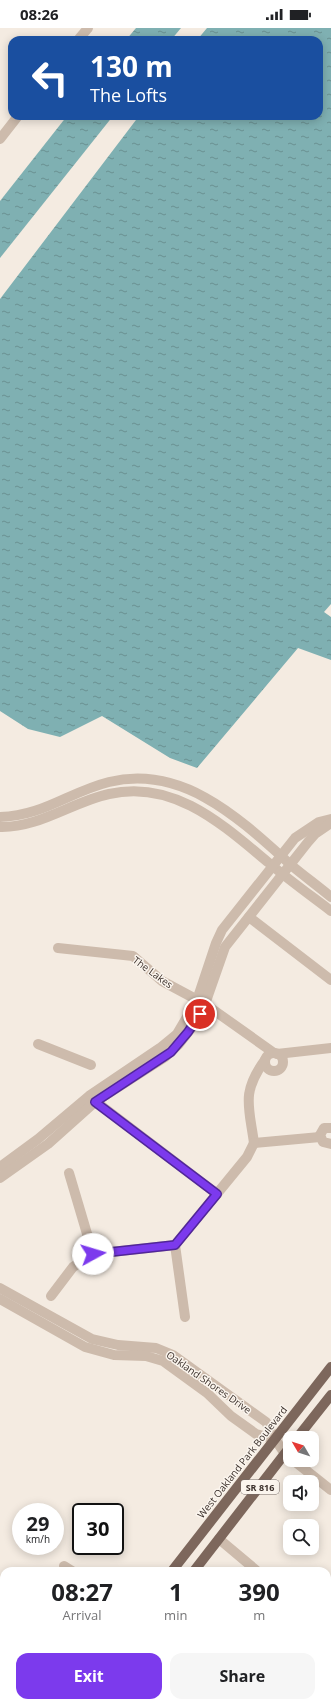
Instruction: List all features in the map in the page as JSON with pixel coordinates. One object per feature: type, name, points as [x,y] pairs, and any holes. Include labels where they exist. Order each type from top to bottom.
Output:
[{"type":"main road","name":"West Oakland Park Boulevard","points":[[175,1567],[331,1367]]},
{"type":"main road","points":[[303,1431],[331,1395]]},
{"type":"main road","name":"SR 816","points":[[197,1567],[283,1462]]},
{"type":"street","points":[[81,36],[88,28]]},
{"type":"street","points":[[0,139],[15,120]]},
{"type":"street","points":[[0,817],[32,813],[83,791],[114,781],[161,781],[182,786],[208,798],[281,855],[291,865],[331,897]]},
{"type":"street","points":[[0,827],[34,822],[82,802],[111,793],[126,791],[152,793],[180,800],[207,814],[331,911]]},
{"type":"street","points":[[0,1167],[48,1144],[92,1099],[171,1052],[193,1026],[201,1002],[216,943],[222,930],[281,855],[306,829],[319,822],[331,819]]},
{"type":"street","points":[[201,1002],[222,953],[248,917],[315,834],[331,823]]},
{"type":"street","points":[[248,917],[331,980]]},
{"type":"street","name":"The Lakes","points":[[58,948],[133,956],[162,981],[201,1002],[257,1042],[273,1057],[266,1066],[270,1070]]},
{"type":"street","points":[[38,1044],[91,1065]]},
{"type":"street","points":[[50,1296],[73,1267],[93,1254],[175,1245],[246,1157],[254,1143],[248,1100],[253,1077],[273,1057],[331,1048]]},
{"type":"street","points":[[251,1083],[258,1076],[270,1070],[274,1072],[279,1070],[282,1066],[273,1057]]},
{"type":"street","points":[[92,1099],[217,1194]]},
{"type":"street","points":[[320,1137],[322,1130],[326,1127],[331,1128]]},
{"type":"street","points":[[254,1143],[320,1137]]},
{"type":"street","points":[[320,1137],[325,1143],[331,1144]]},
{"type":"street","points":[[0,1178],[16,1160]]},
{"type":"street","points":[[70,1173],[93,1254]]},
{"type":"street","points":[[175,1245],[185,1316]]},
{"type":"street","name":"Oakland Shores Drive","points":[[0,1288],[92,1339],[138,1351],[146,1356],[162,1355],[177,1358],[266,1422],[275,1439],[283,1448]]},
{"type":"street","name":"Oakland Shores Drive","points":[[0,1299],[85,1347],[114,1355],[138,1351]]},
{"type":"street","name":"Oakland Shores Drive","points":[[162,1355],[172,1367],[207,1393],[231,1416],[256,1434],[275,1439]]},
{"type":"street","name":"Oakland Shores Drive","points":[[303,1467],[331,1490]]},
{"type":"street","points":[[219,1539],[252,1567]]},
{"type":"water","points":[[136,28],[181,28],[174,36],[129,36]]},
{"type":"water","points":[[207,28],[331,28],[331,604],[324,612],[331,617],[331,660],[298,648],[197,768],[170,758],[102,716],[60,737],[28,729],[0,711],[0,299],[136,120],[323,120],[323,36],[200,36]]},
{"type":"water","points":[[64,120],[110,120],[0,258],[0,201]]},
{"type":"route","points":[[93,1254],[175,1245],[217,1194],[95,1102],[171,1052],[193,1026],[200,1014]]}]
